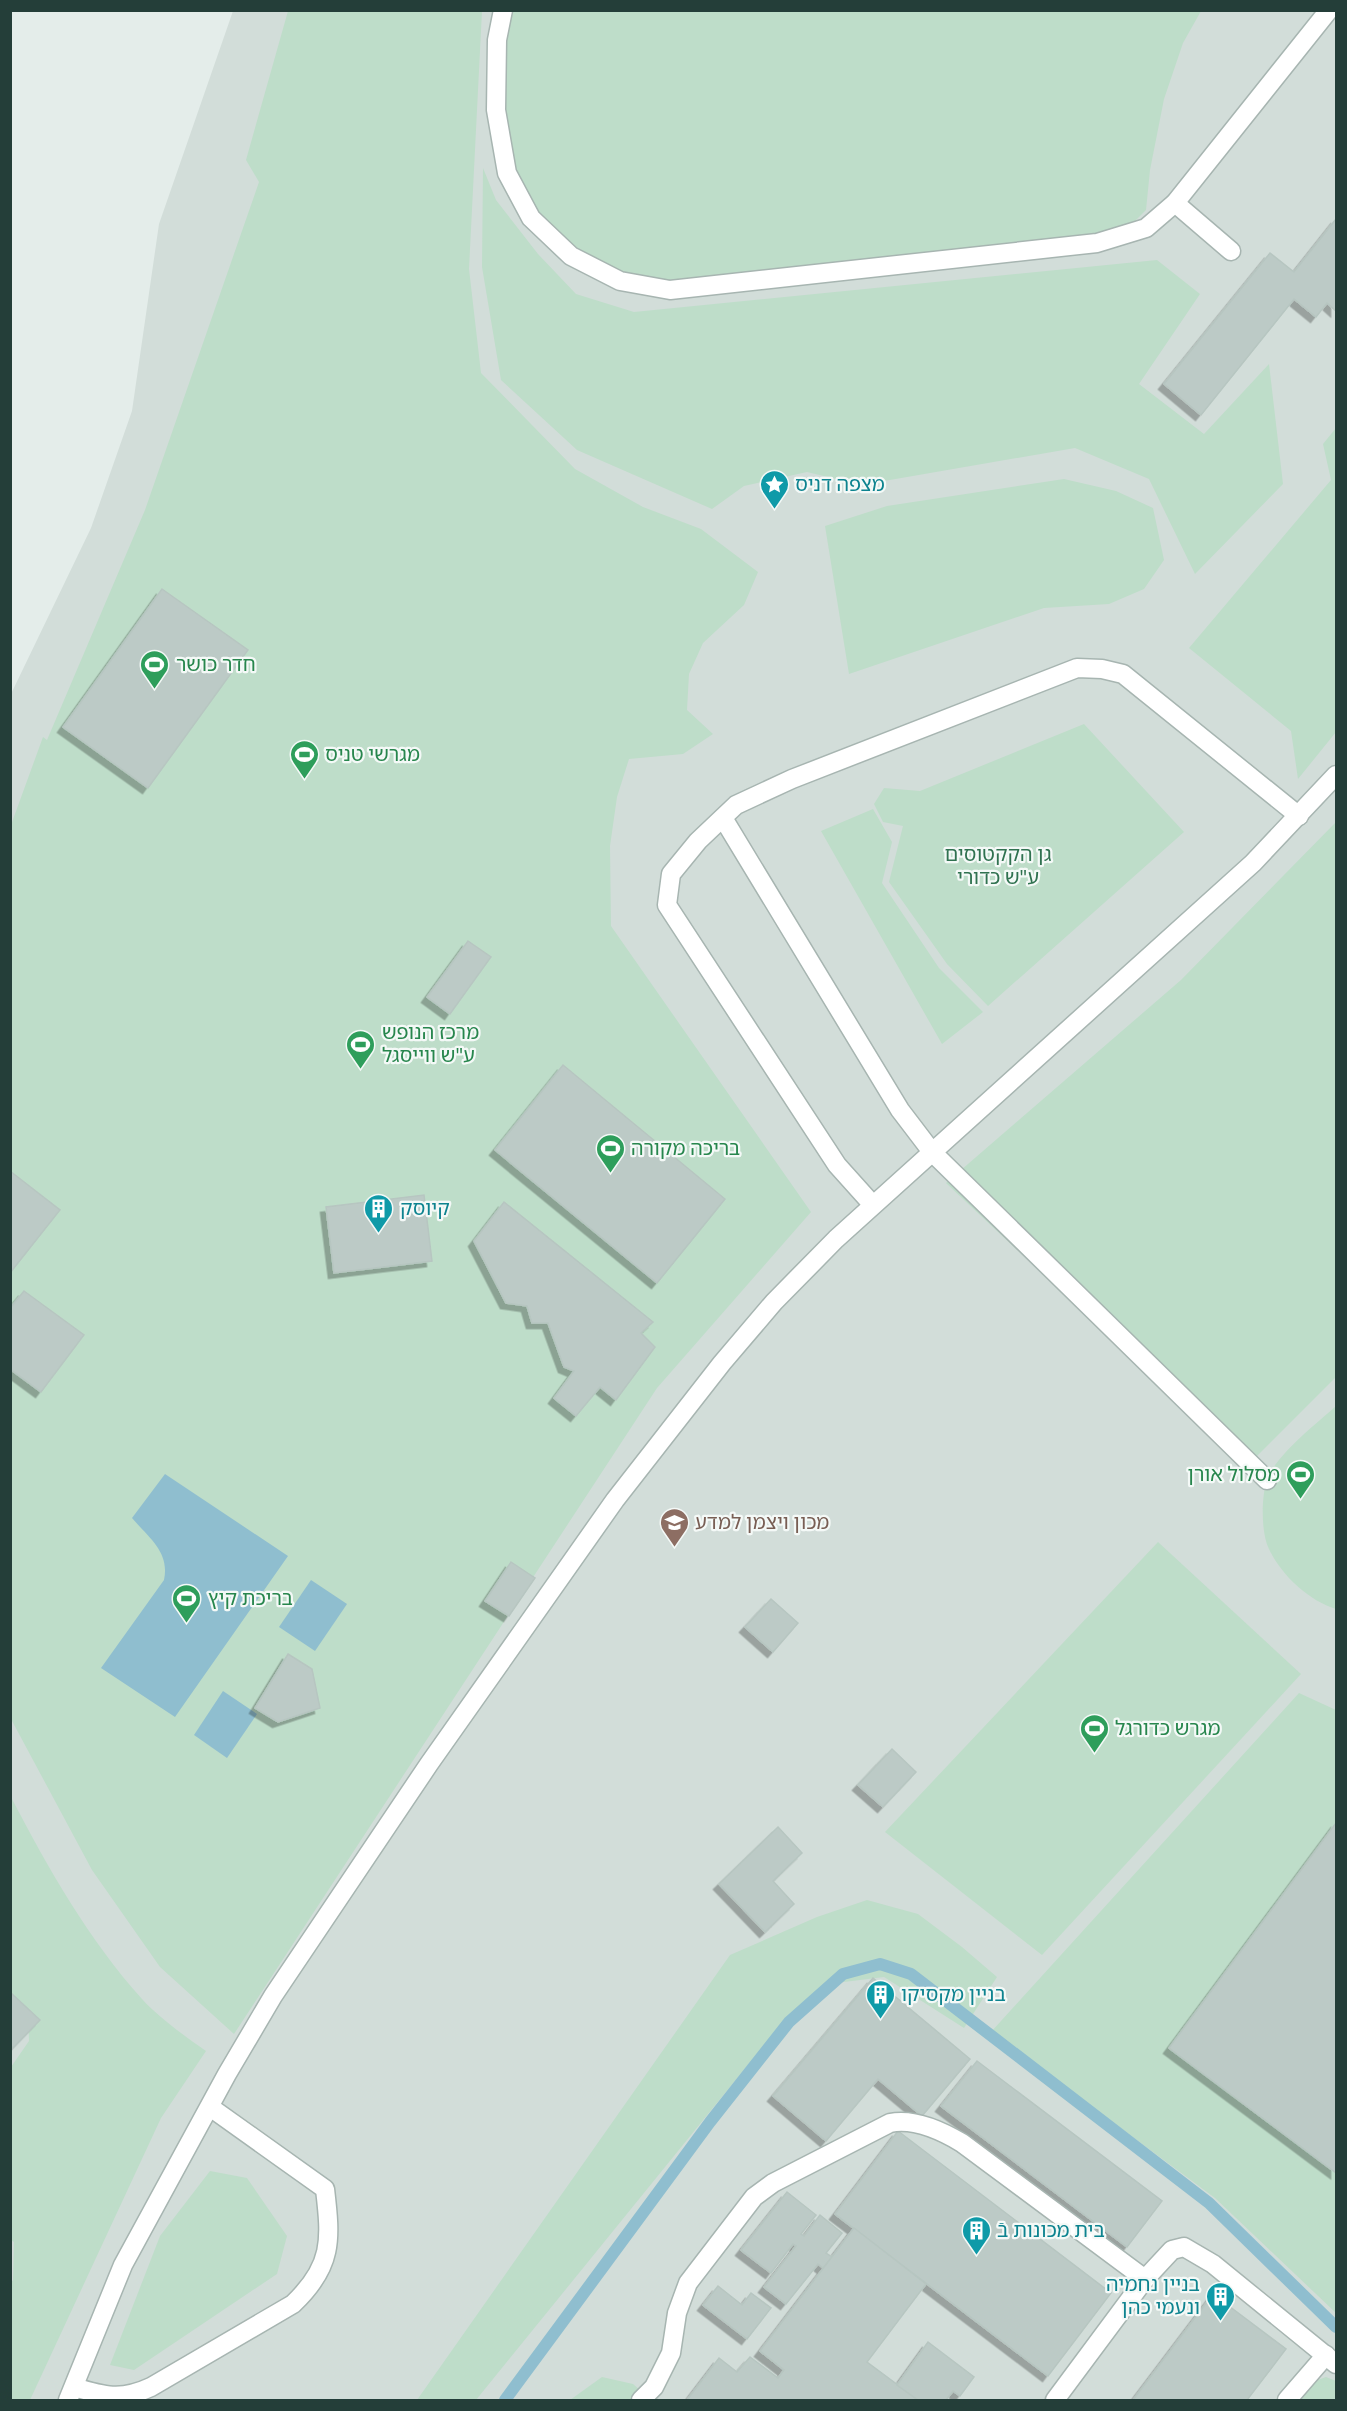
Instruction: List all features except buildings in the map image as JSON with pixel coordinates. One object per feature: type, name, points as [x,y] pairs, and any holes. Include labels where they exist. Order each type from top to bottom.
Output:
[{"type":"street","points":[[503,10],[497,40],[496,110],[507,173],[531,218],[571,256],[620,281],[670,290],[1098,243],[1146,228],[1175,203],[1329,10]]},
{"type":"street","points":[[1175,203],[1231,251]]},
{"type":"street","points":[[873,1204],[837,1165],[667,905],[671,874],[698,841],[736,806],[792,779],[1077,668],[1102,669],[1123,674],[1299,816]]},
{"type":"street","points":[[210,2107],[325,2189],[328,2244],[323,2266],[308,2290],[293,2304],[139,2393],[117,2397],[71,2394],[123,2265],[233,2064],[279,1987],[429,1764],[615,1500],[722,1363],[774,1302],[873,1204],[1253,863],[1336,776]]},
{"type":"street","points":[[723,818],[900,1110],[932,1152],[1267,1480]]},
{"type":"street","points":[[641,2400],[654,2387],[671,2353],[677,2313],[688,2283],[754,2197],[773,2183],[890,2123],[902,2121],[935,2129],[962,2144],[1145,2279]]},
{"type":"street","points":[[1055,2400],[1145,2279],[1172,2250],[1184,2247],[1213,2264],[1331,2359],[1287,2400]]},
{"type":"shaded area","name":"מכון ויצמן למדע","points":[[233,11],[1336,11],[1336,2400],[11,2400],[10,696],[91,528],[132,411],[159,224]]},
{"type":"green space","name":"מרכז הנופש ע\"ש ווייסגל","points":[[288,11],[482,11],[469,269],[481,373],[575,469],[643,507],[701,529],[758,572],[744,605],[703,643],[689,674],[687,710],[713,734],[683,754],[629,759],[617,797],[610,846],[611,926],[811,1212],[657,1388],[234,2034],[160,1967],[92,1870],[11,1719],[11,825],[43,737],[47,740],[145,510],[259,182],[246,160]]},
{"type":"green space","points":[[510,11],[1201,11],[1183,43],[1164,99],[1150,170],[1146,210],[1130,226],[1096,235],[670,283],[623,275],[575,250],[536,213],[514,171],[503,109],[504,40]]},
{"type":"green space","points":[[483,168],[496,200],[538,254],[576,294],[634,312],[1157,260],[1200,294],[1139,384],[1204,434],[1269,364],[1283,484],[1195,574],[1149,479],[1075,448],[861,485],[807,472],[744,486],[712,509],[577,450],[501,380],[482,267]]},
{"type":"green space","points":[[1336,428],[1336,732],[1298,779],[1291,731],[1189,648],[1331,480],[1323,444]]},
{"type":"green space","points":[[1064,479],[1116,491],[1153,508],[1164,560],[1144,589],[1109,604],[1044,608],[849,674],[825,526],[887,506]]},
{"type":"green space","name":"גן הקקטוסים ע\"ש כדורי","points":[[1084,724],[1184,832],[988,1006],[947,964],[889,882],[903,826],[883,822],[874,804],[884,788],[920,791]]},
{"type":"green space","points":[[873,809],[892,842],[882,883],[939,968],[983,1012],[942,1044],[821,831]]},
{"type":"green space","points":[[1336,822],[1336,1377],[1247,1466],[946,1183],[1181,980]]},
{"type":"green space","name":"מסלול אורן","points":[[1336,1406],[1336,1609],[1316,1600],[1297,1586],[1274,1559],[1264,1534],[1263,1515],[1265,1487],[1272,1470],[1297,1440]]},
{"type":"green space","name":"מגרש כדורגל","points":[[1158,1542],[1301,1674],[1042,1955],[885,1832]]},
{"type":"green space","points":[[1299,1693],[1336,1710],[1336,2313],[1215,2198],[991,2032]]},
{"type":"green space","points":[[12,1799],[55,1878],[105,1953],[148,2006],[206,2051],[161,2118],[30,2400],[11,2400],[10,2284],[13,2280],[14,2242],[11,2240],[11,2067],[29,2041],[28,2009],[11,1998]]},
{"type":"green space","points":[[867,1900],[918,1914],[997,1977],[964,2028],[884,1977],[836,1983],[781,2024],[476,2400],[417,2400],[730,1955],[817,1917]]},
{"type":"green space","points":[[210,2171],[247,2178],[287,2236],[277,2274],[134,2370],[110,2365],[160,2236]]},
{"type":"green space","points":[[602,2377],[633,2384],[651,2400],[570,2400]]},
{"type":"green space","points":[[1326,2377],[1336,2381],[1336,2400],[1300,2400],[1315,2381]]},
{"type":"water","name":"בריכת קיץ","points":[[165,1474],[288,1556],[175,1717],[101,1668],[164,1580],[164,1561],[161,1553],[132,1518]]},
{"type":"water","points":[[311,1580],[347,1604],[315,1651],[279,1627]]},
{"type":"water","points":[[223,1691],[257,1714],[227,1758],[194,1735]]},
{"type":"waterway","points":[[505,2400],[710,2122],[789,2022],[843,1974],[880,1964],[911,1974],[1209,2203],[1336,2327]]},
{"type":"place","name":"מצפה דניס","points":[[774,510]]},
{"type":"place","name":"חדר כושר","points":[[155,690]]},
{"type":"place","name":"מגרשי טניס","points":[[304,780]]},
{"type":"place","name":"מרכז הנופש ע\"ש ווייסגל","points":[[361,1070]]},
{"type":"place","name":"בריכה מקורה","points":[[610,1174]]},
{"type":"place","name":"קיוסק","points":[[379,1234]]},
{"type":"place","name":"מסלול אורן","points":[[1301,1500]]},
{"type":"place","name":"מכון ויצמן למדע","points":[[674,1548]]},
{"type":"place","name":"בריכת קיץ","points":[[187,1624]]},
{"type":"place","name":"מגרש כדורגל","points":[[1094,1754]]},
{"type":"place","name":"בניין מקסיקו","points":[[880,2020]]},
{"type":"place","name":"בית מכונות בֿ","points":[[976,2256]]},
{"type":"place","name":"בניין נחמיה ונעמי כהן","points":[[1221,2322]]}]
